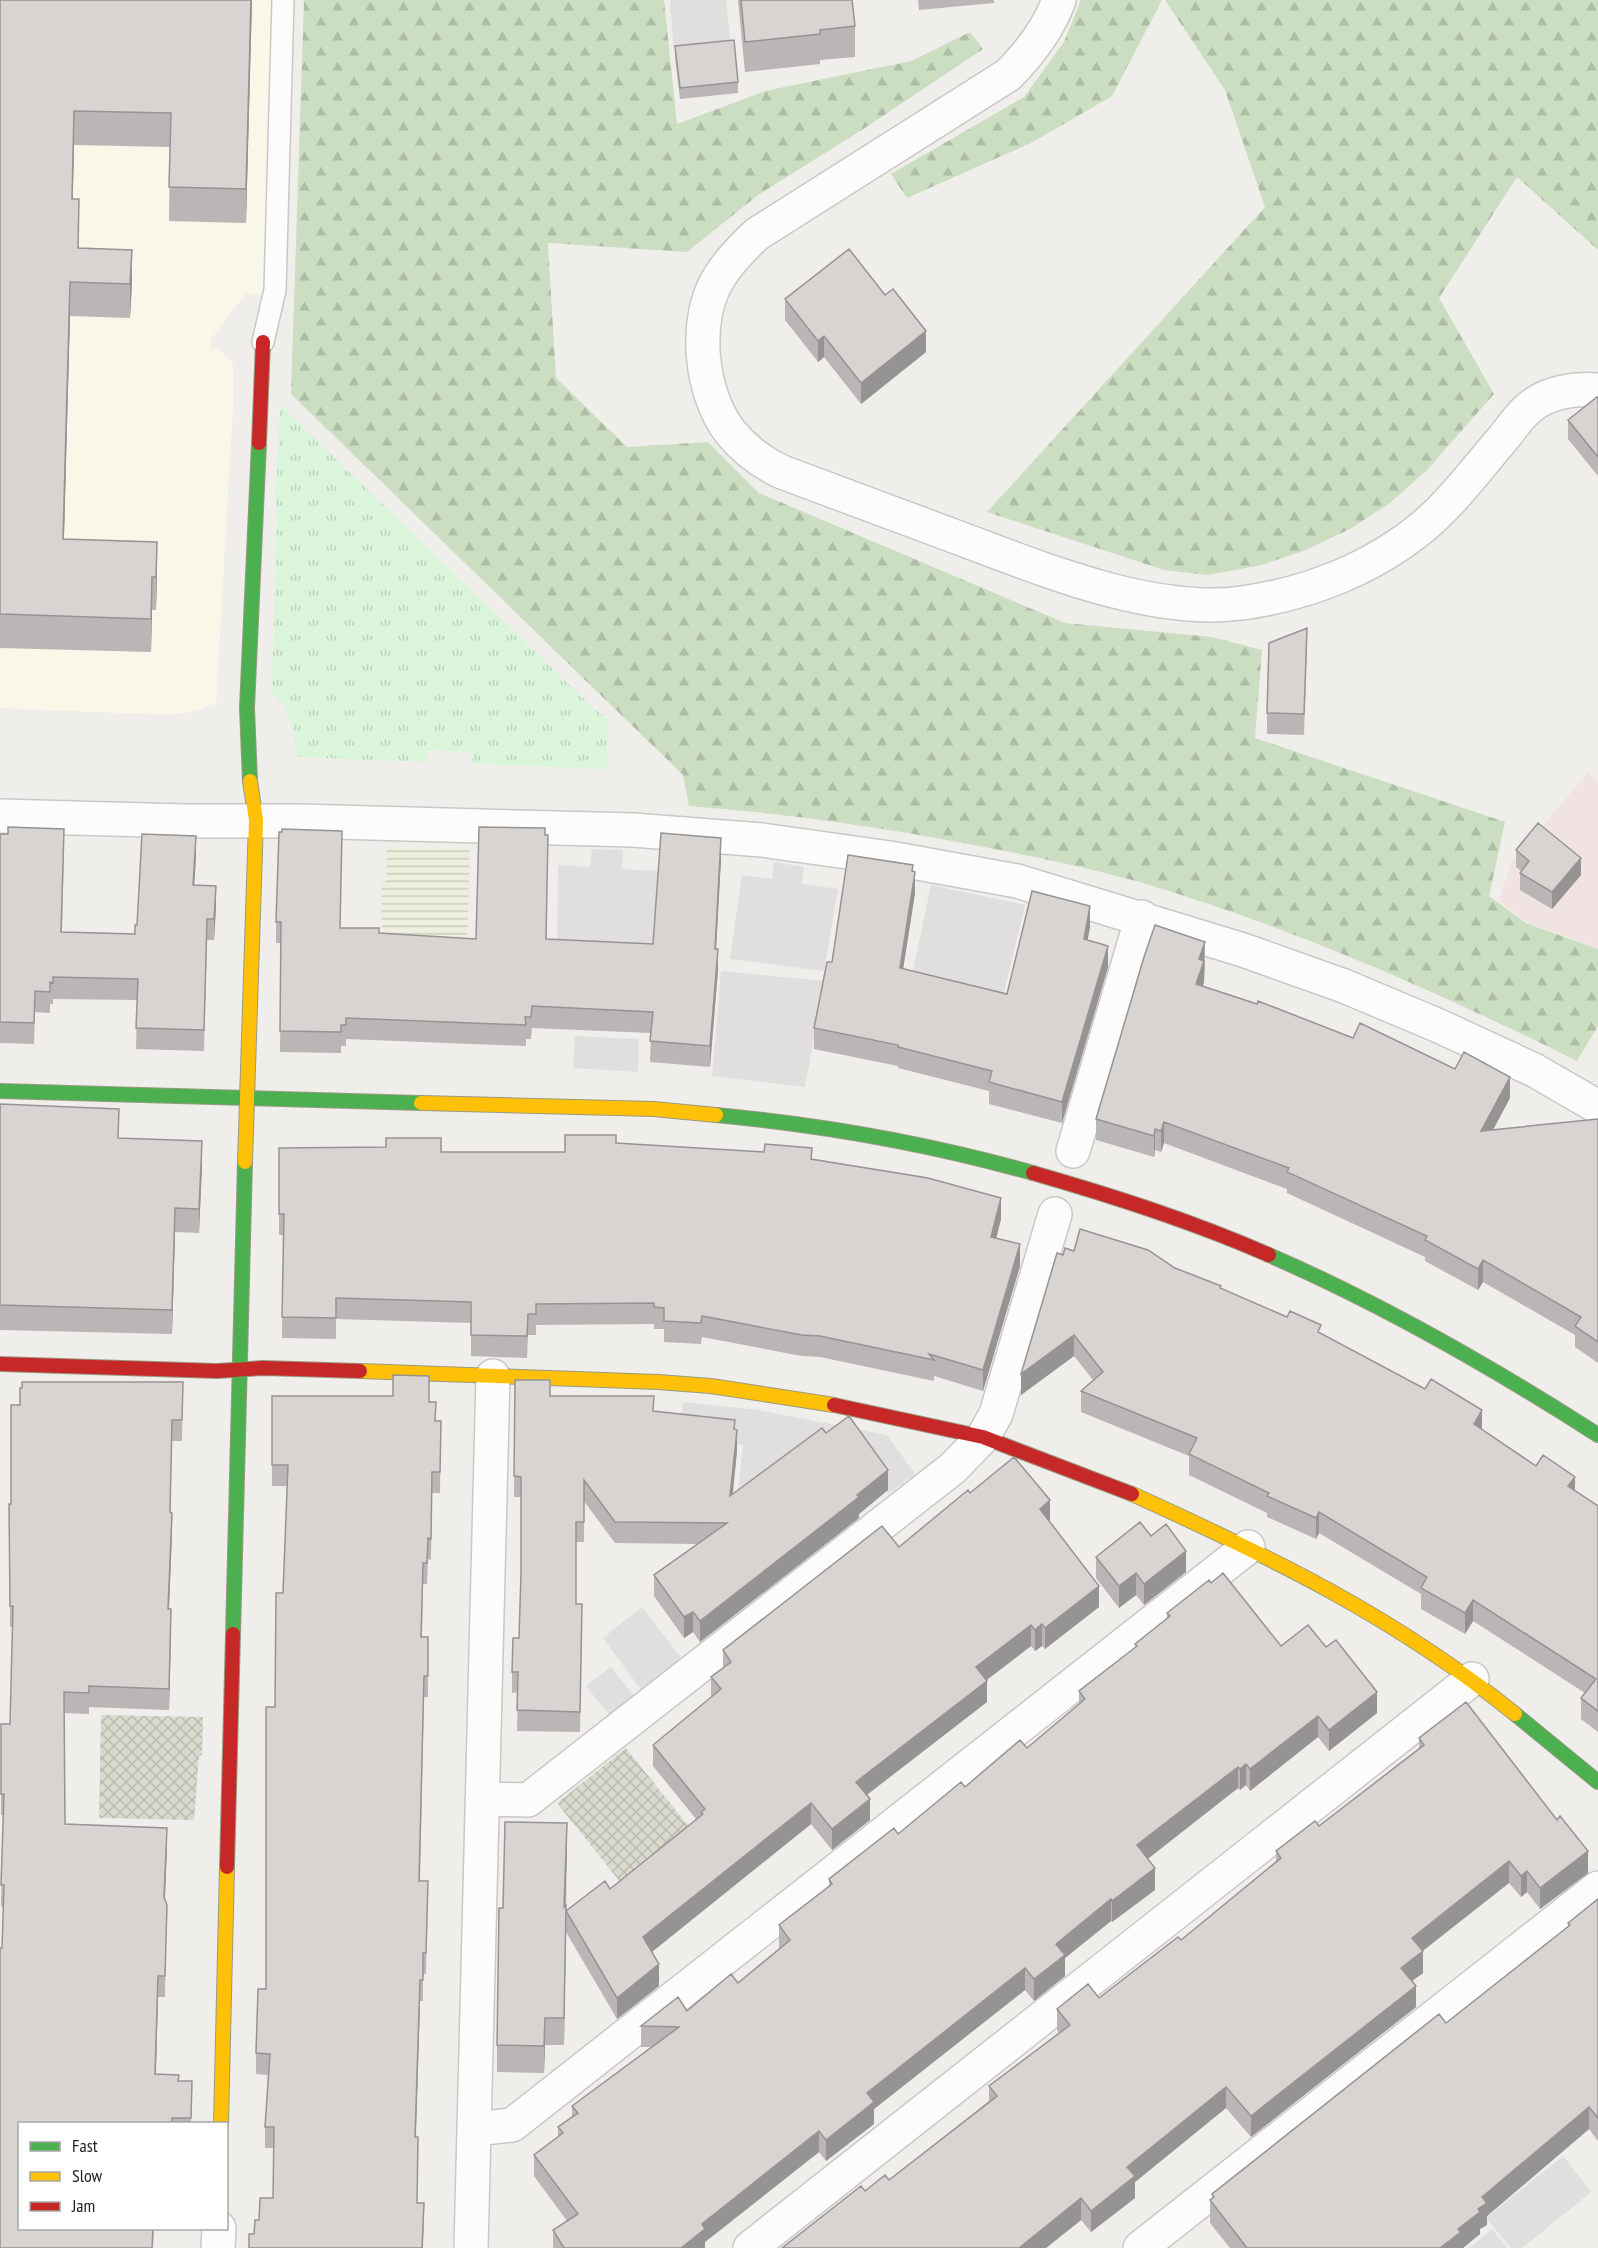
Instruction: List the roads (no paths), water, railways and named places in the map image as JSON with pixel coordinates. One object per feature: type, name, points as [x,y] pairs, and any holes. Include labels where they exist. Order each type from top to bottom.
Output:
[{"type":"street","points":[[1059,0],[1047,28],[1035,46],[1008,75],[757,234],[737,253],[719,277],[706,310],[702,334],[708,386],[718,412],[731,432],[765,464],[1068,578],[1154,599],[1219,605],[1241,603],[1307,587],[1359,568],[1407,538],[1440,512],[1528,408],[1550,395],[1576,390],[1598,390]]},
{"type":"street","points":[[221,2122],[256,820],[249,773],[247,708],[263,342]]},
{"type":"street","points":[[0,816],[622,830],[762,840],[890,858],[1017,881],[1142,917],[1344,986],[1439,1026],[1534,1071],[1598,1107]]},
{"type":"street","points":[[1073,1151],[1142,917]]},
{"type":"street","points":[[0,1091],[686,1111],[859,1133],[956,1154],[1101,1193],[1246,1245],[1338,1286],[1428,1332],[1490,1366],[1598,1435]]},
{"type":"street","points":[[482,1799],[528,1800],[953,1468],[983,1437],[996,1413],[1055,1214]]},
{"type":"street","points":[[0,1364],[217,1371],[263,1368],[605,1378],[752,1391],[887,1415],[983,1437],[1122,1490],[1248,1547],[1364,1608],[1472,1679],[1598,1782]]},
{"type":"street","points":[[471,2248],[493,1376]]},
{"type":"street","points":[[474,2129],[512,2125],[1248,1547]]},
{"type":"street","points":[[750,2248],[1472,1679]]},
{"type":"street","points":[[1140,2248],[1598,1888]]},
{"type":"street","points":[[218,2248],[219,2230]]},
{"type":"lane","points":[[263,342],[275,290],[284,0]]}]
